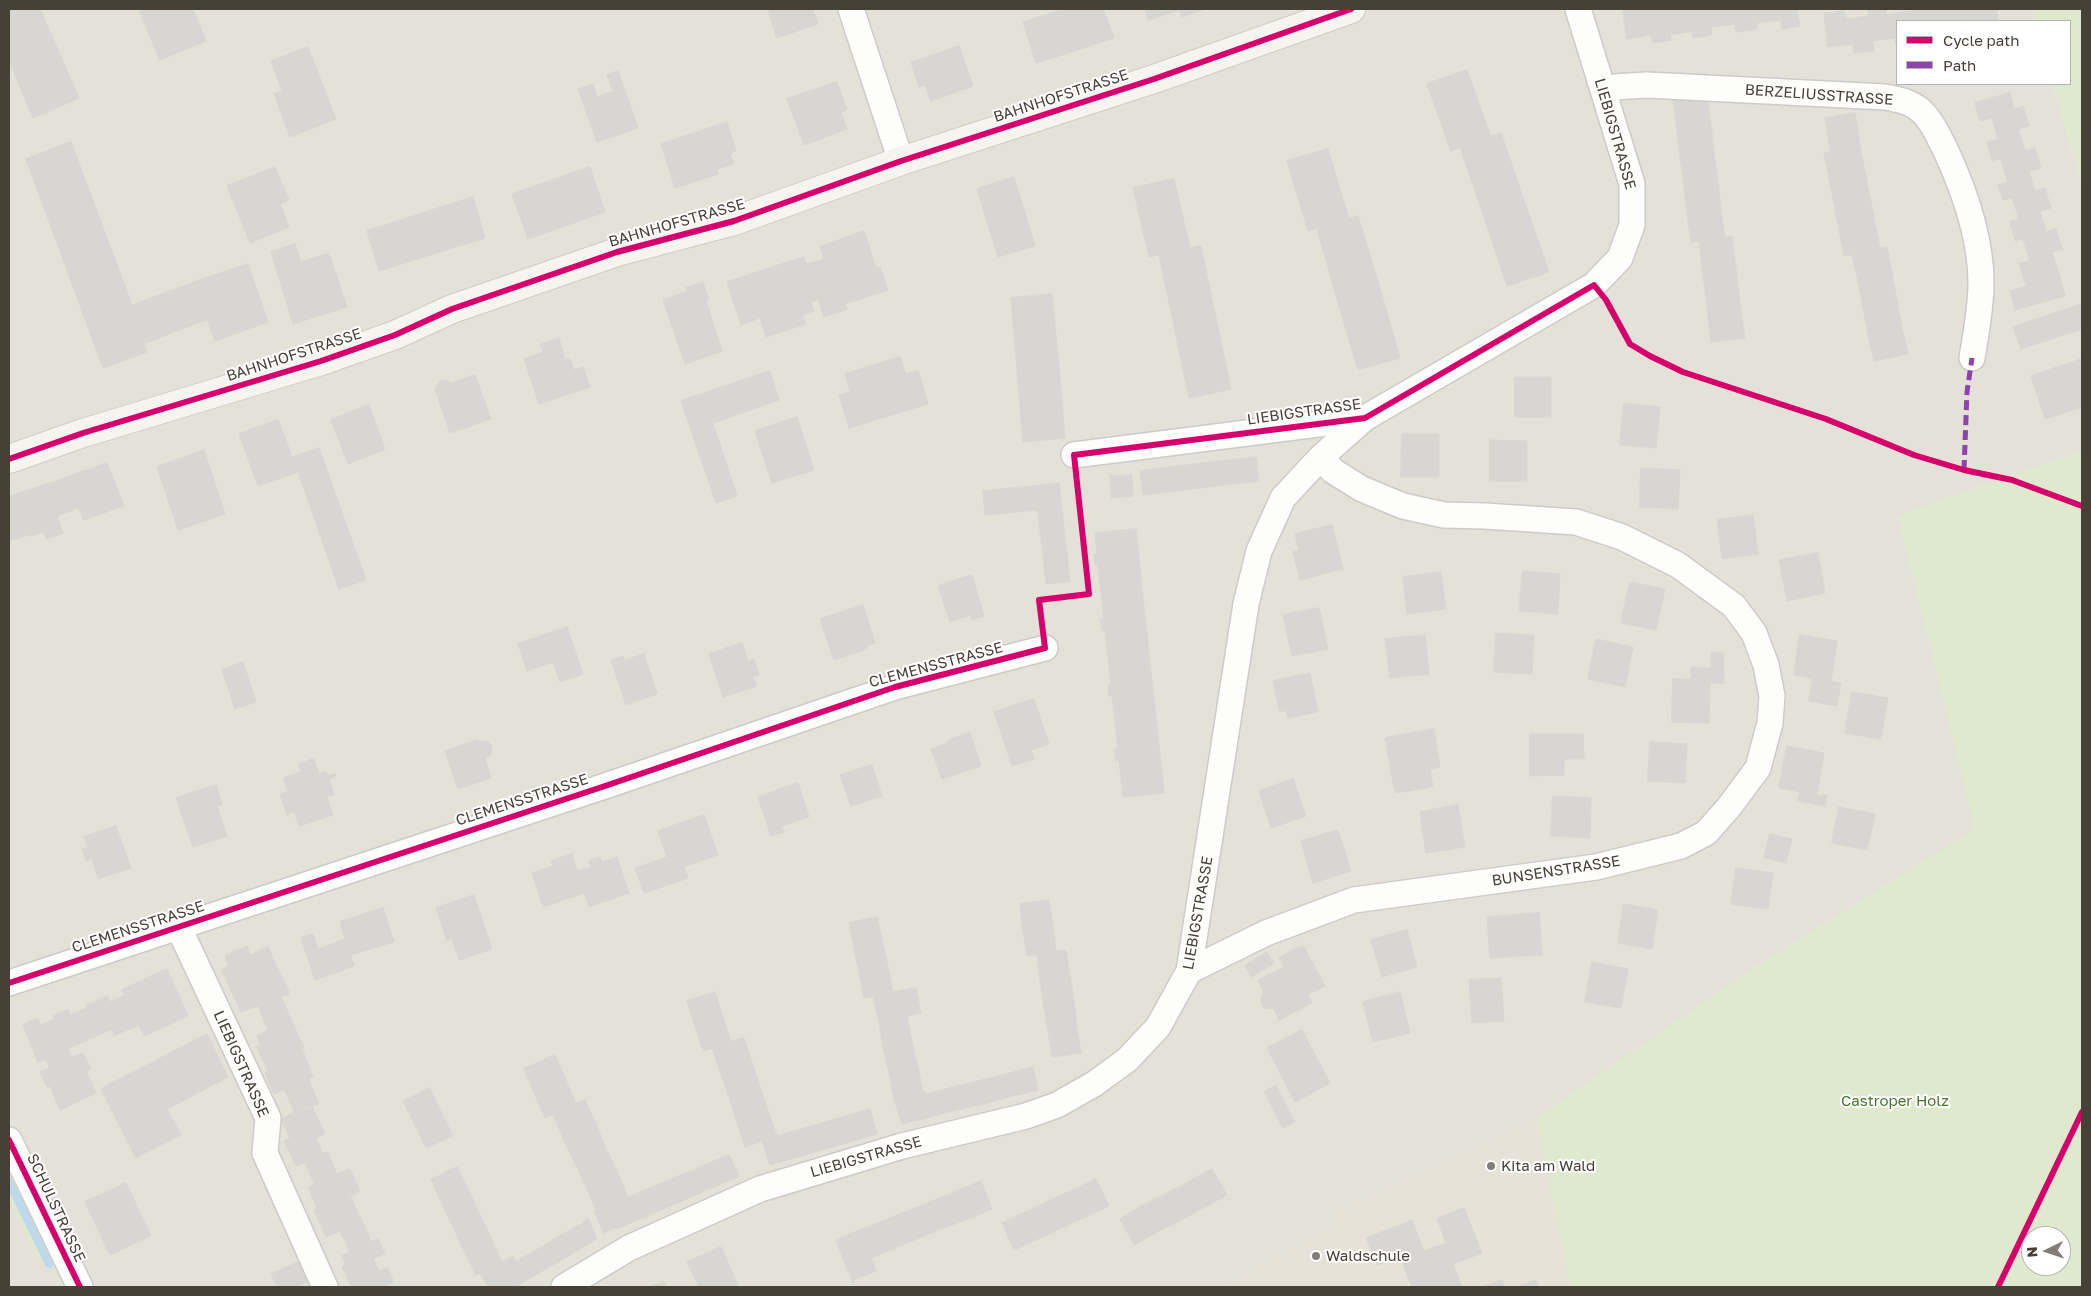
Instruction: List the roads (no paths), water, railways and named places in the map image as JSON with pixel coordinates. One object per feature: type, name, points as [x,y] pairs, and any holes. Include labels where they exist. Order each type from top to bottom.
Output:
[{"type":"main road","name":"BAHNHOFSTRASSE","points":[[9,459],[83,432],[320,361],[395,335],[452,309],[608,255],[734,221],[902,161],[1154,79],[1351,9]]},
{"type":"street","points":[[850,9],[902,161]]},
{"type":"street","name":"LIEBIGSTRASSE","points":[[564,1287],[629,1248],[760,1189],[902,1146],[1026,1116],[1057,1105],[1094,1084],[1127,1060],[1158,1027],[1190,971],[1246,604],[1259,551],[1283,498],[1321,457],[1365,418],[1594,284],[1620,258],[1632,225],[1632,184],[1578,9]]},
{"type":"street","name":"BERZELIUSSTRASSE","points":[[1604,91],[1614,88],[1647,85],[1884,97],[1908,102],[1925,114],[1937,134],[1959,183],[1974,227],[1981,282],[1980,313],[1972,358]]},
{"type":"street","name":"LIEBIGSTRASSE","points":[[1074,455],[1365,418]]},
{"type":"street","name":"BUNSENSTRASSE","points":[[1190,971],[1266,933],[1354,900],[1596,867],[1681,846],[1706,833],[1729,807],[1758,768],[1770,723],[1772,696],[1766,665],[1754,633],[1734,606],[1678,565],[1622,537],[1576,522],[1484,516],[1444,516],[1403,506],[1362,489],[1333,471],[1321,457]]},
{"type":"street","name":"CLEMENSSTRASSE","points":[[9,983],[604,786],[895,687],[1045,648]]},
{"type":"street","name":"LIEBIGSTRASSE","points":[[178,926],[268,1118],[265,1153],[325,1287]]},
{"type":"street","name":"SCHULSTRASSE","points":[[11,1150],[80,1287]]},
{"type":"waterway","points":[[9,1182],[49,1264]]},
{"type":"place","name":"Kita am Wald","points":[[1491,1166]]},
{"type":"place","name":"Waldschule","points":[[1316,1256]]},
{"type":"park label","name":"Castroper Holz","points":[[1895,1101]]}]
